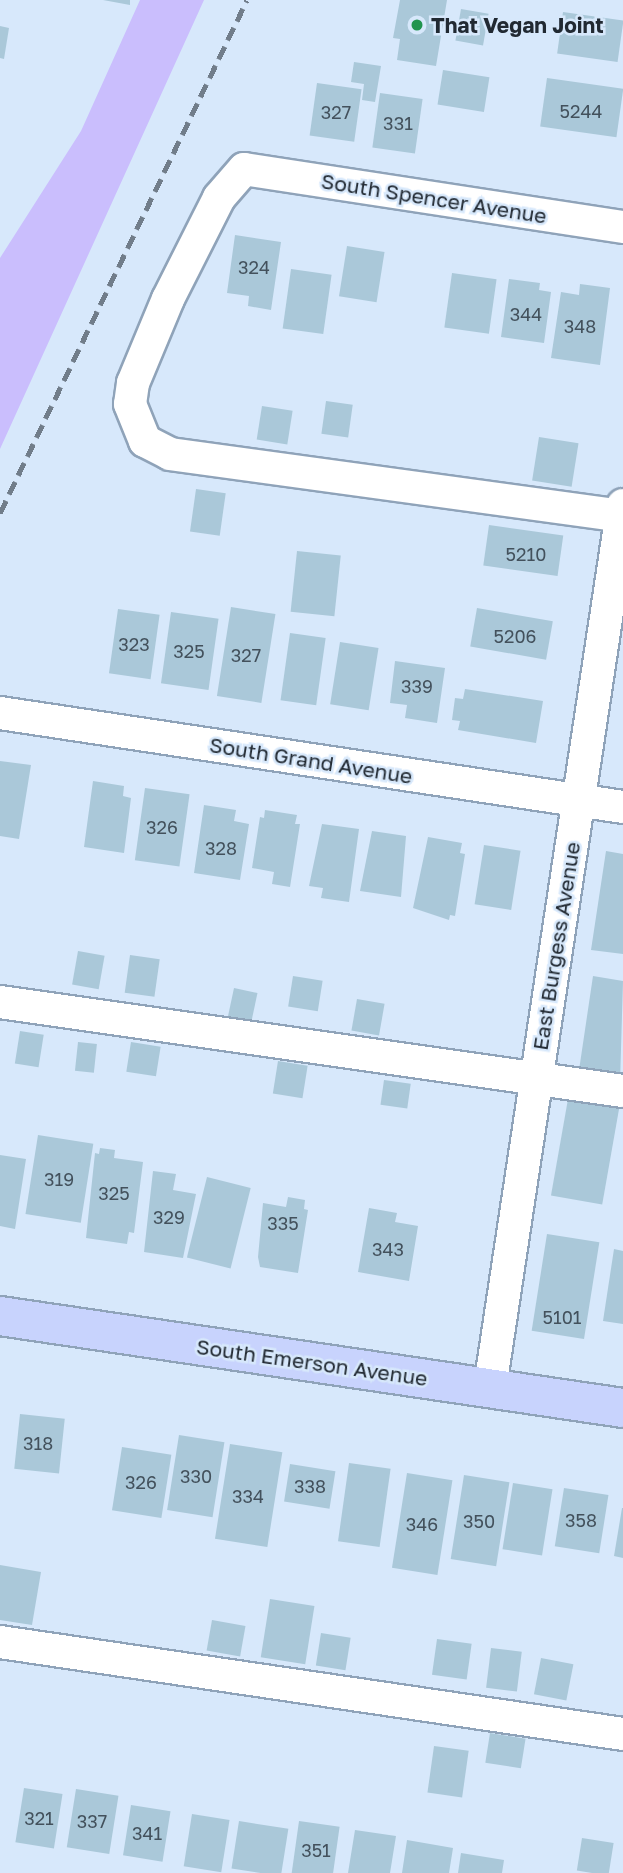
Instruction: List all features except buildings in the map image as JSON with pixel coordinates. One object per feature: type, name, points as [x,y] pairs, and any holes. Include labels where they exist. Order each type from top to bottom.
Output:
[{"type":"main road","name":"South Emerson Avenue","points":[[0,1316],[623,1408]]},
{"type":"street","name":"South Spencer Avenue","points":[[622,512],[170,454],[145,441],[133,421],[133,383],[219,198],[244,169],[623,227]]},
{"type":"street","name":"East Burgess Avenue","points":[[489,1388],[622,512]]},
{"type":"street","name":"South Grand Avenue","points":[[0,713],[623,807]]},
{"type":"street","points":[[0,1002],[623,1091]]},
{"type":"street","points":[[0,1642],[623,1734]]},
{"type":"shaded area","points":[[140,0],[204,0],[0,449],[0,258],[81,131]]},
{"type":"railway","points":[[0,513],[247,0]]},
{"type":"place","name":"That Vegan Joint","points":[[417,25]]}]
